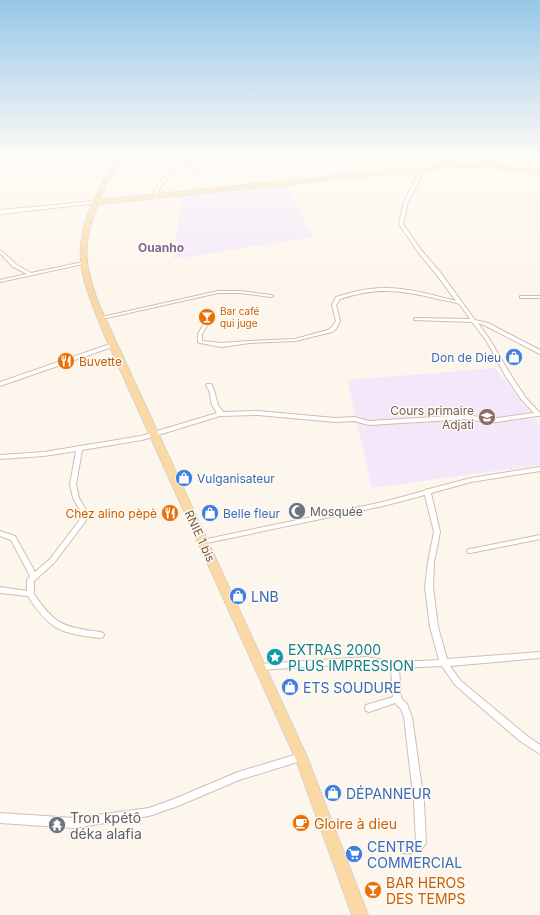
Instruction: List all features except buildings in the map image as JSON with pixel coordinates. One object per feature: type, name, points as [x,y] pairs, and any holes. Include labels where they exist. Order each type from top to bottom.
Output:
[{"type":"main road","points":[[0,212],[118,200]]},
{"type":"main road","name":"RNIE 1 bis","points":[[96,202],[84,235],[82,248],[89,285],[113,345],[153,435],[301,757],[360,915]]},
{"type":"street","points":[[407,200],[401,224],[419,251],[456,296],[459,303],[488,340],[520,393],[539,415]]},
{"type":"street","points":[[0,251],[15,266],[30,274]]},
{"type":"street","points":[[0,281],[84,263]]},
{"type":"street","points":[[208,322],[200,334],[200,342],[222,345],[249,342],[285,341],[320,334],[334,328],[338,321],[334,305],[338,298],[364,289],[408,290],[459,303]]},
{"type":"street","points":[[102,318],[218,292],[240,292],[271,296]]},
{"type":"street","points":[[522,297],[540,297]]},
{"type":"street","points":[[416,319],[474,321],[486,324],[540,352]]},
{"type":"street","points":[[0,384],[113,345]]},
{"type":"street","points":[[209,385],[212,389],[215,405],[220,411],[220,414]]},
{"type":"street","points":[[0,457],[44,454],[153,435],[208,416],[220,414],[258,413],[335,420],[354,419],[369,423],[468,417],[490,421],[539,415]]},
{"type":"street","points":[[80,448],[73,484],[76,498],[84,514],[82,522],[52,561],[31,580],[30,594],[48,618],[60,628],[100,635]]},
{"type":"street","points":[[202,542],[383,504],[471,480],[540,469]]},
{"type":"street","points":[[427,492],[437,532],[431,562],[429,587],[434,627],[444,663],[458,682],[523,738],[540,750]]},
{"type":"street","points":[[0,533],[13,538],[34,577]]},
{"type":"street","points":[[470,551],[540,537]]},
{"type":"street","points":[[0,590],[30,594]]},
{"type":"street","points":[[260,667],[366,660],[395,664],[444,663],[540,656]]},
{"type":"street","points":[[395,664],[397,698],[404,707],[408,717],[419,803],[421,843],[415,847],[404,849]]},
{"type":"street","points":[[369,708],[397,698]]},
{"type":"street","points":[[0,818],[74,823],[149,812],[175,803],[238,776],[301,757]]},
{"type":"shaded area","points":[[181,200],[293,200],[314,237],[174,259]]},
{"type":"shaded area","points":[[495,368],[540,425],[540,465],[372,488],[347,380]]},
{"type":"place","name":"Bar café qui juge","points":[[207,317]]},
{"type":"place","name":"Don de Dieu","points":[[514,357]]},
{"type":"place","name":"Buvette","points":[[66,361]]},
{"type":"place","name":"Cours primaire Adjati","points":[[487,417]]},
{"type":"place","name":"Vulganisateur","points":[[184,478]]},
{"type":"place","name":"Mosquée","points":[[297,511]]},
{"type":"place","name":"Chez alino pèpè","points":[[170,513]]},
{"type":"place","name":"Belle fleur","points":[[210,513]]},
{"type":"place","name":"LNB","points":[[238,596]]},
{"type":"place","name":"EXTRAS 2000 PLUS IMPRESSION","points":[[275,657]]},
{"type":"place","name":"ETS SOUDURE","points":[[290,687]]},
{"type":"place","name":"DÉPANNEUR","points":[[333,793]]},
{"type":"place","name":"Gloire à dieu","points":[[301,823]]},
{"type":"place","name":"Tron kpétô déka alafia","points":[[57,825]]},
{"type":"place","name":"CENTRE COMMERCIAL","points":[[354,854]]},
{"type":"place","name":"BAR HEROS DES TEMPS","points":[[373,890]]},
{"type":"district","name":"Ouanho","points":[[161,247]]}]
